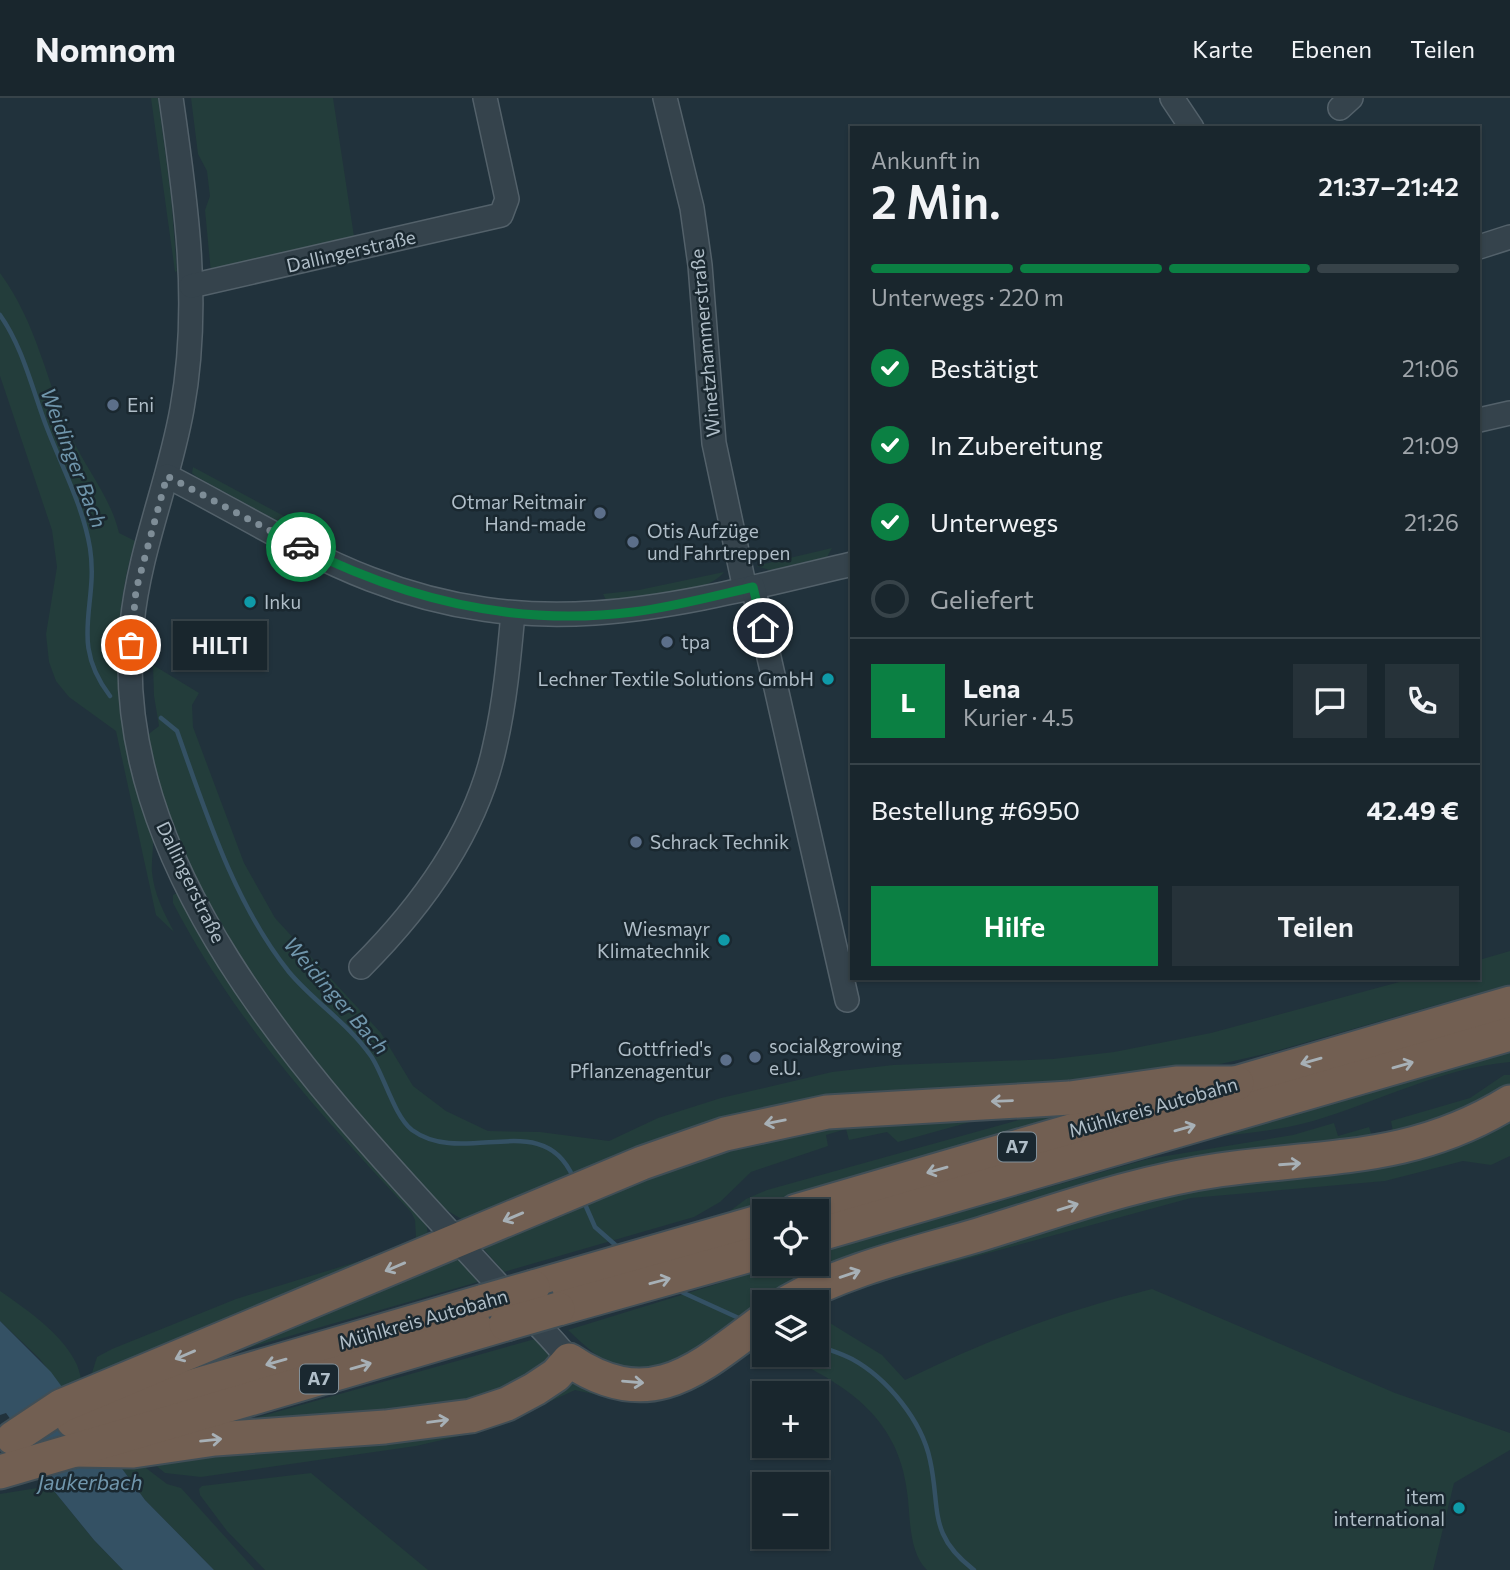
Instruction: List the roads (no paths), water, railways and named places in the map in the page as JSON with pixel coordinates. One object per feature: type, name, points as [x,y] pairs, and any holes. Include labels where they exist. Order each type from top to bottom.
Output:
[{"type":"highway","name":"Mühlkreis Autobahn","points":[[829,1201],[1510,1003]]},
{"type":"highway","name":"Mühlkreis Autobahn","points":[[829,1232],[1510,1034]]},
{"type":"highway","points":[[121,1421],[458,1240],[580,1189],[725,1134],[827,1112],[1070,1098],[1176,1083],[1237,1083]]},
{"type":"highway","points":[[814,1290],[849,1274],[1114,1193],[1218,1170],[1367,1156],[1403,1148],[1446,1135],[1510,1102]]},
{"type":"highway","name":"Mühlkreis Autobahn","points":[[495,1312],[533,1287],[752,1224]]},
{"type":"highway","name":"Mühlkreis Autobahn","points":[[11,1451],[75,1450],[121,1421],[495,1312],[558,1309],[752,1255]]},
{"type":"highway","points":[[11,1451],[61,1406],[121,1421],[471,1416],[507,1404],[536,1389],[556,1375],[569,1360],[595,1375],[622,1382],[650,1384],[691,1372],[752,1329]]},
{"type":"street","name":"Dallingerstraße","points":[[171,98],[183,186],[191,286],[182,408],[167,476],[136,590],[131,626],[130,683],[134,728],[152,798],[186,881],[244,984],[319,1086],[458,1240],[554,1339],[569,1360]]},
{"type":"street","name":"Dallingerstraße","points":[[191,286],[501,215],[507,207],[485,98]]},
{"type":"street","name":"Winetzhammerstraße","points":[[666,98],[692,208],[700,265],[714,443],[847,1000]]},
{"type":"street","points":[[1172,98],[1191,126]]},
{"type":"street","points":[[1480,247],[1510,237]]},
{"type":"street","points":[[1480,420],[1510,413]]},
{"type":"street","points":[[167,476],[369,579],[444,602],[513,613],[571,616],[634,612],[850,564]]},
{"type":"street","points":[[361,967],[398,929],[435,879],[474,810],[495,747],[513,613]]},
{"type":"water","name":"Jaukerbach","points":[[0,1321],[51,1372],[145,1500],[214,1570],[123,1570],[94,1540],[50,1486],[57,1483],[6,1413],[0,1415]]},
{"type":"waterway","name":"Weidinger Bach","points":[[0,315],[21,355],[87,532],[92,569],[88,623],[90,658],[97,676],[110,696]]},
{"type":"waterway","name":"Weidinger Bach","points":[[161,718],[177,731],[223,856],[252,917],[289,972],[352,1033],[371,1056],[406,1124],[412,1130],[433,1140],[455,1144],[523,1141],[542,1145],[560,1156],[573,1177]]},
{"type":"waterway","name":"Weidinger Bach","points":[[584,1202],[595,1227],[620,1249]]},
{"type":"waterway","name":"Weidinger Bach","points":[[675,1289],[743,1320]]},
{"type":"waterway","name":"Weidinger Bach","points":[[829,1350],[848,1357],[878,1377],[911,1416],[926,1445],[942,1532],[959,1557],[974,1570]]},
{"type":"place","name":"Eni","points":[[113,405]]},
{"type":"place","name":"Otmar Reitmair Hand-made","points":[[600,513]]},
{"type":"place","name":"Otis Aufzüge und Fahrtreppen","points":[[633,542]]},
{"type":"place","name":"Inku","points":[[250,602]]},
{"type":"place","name":"tpa","points":[[667,642]]},
{"type":"place","name":"HILTI","points":[[131,645]]},
{"type":"place","name":"Lechner Textile Solutions GmbH","points":[[828,679]]},
{"type":"place","name":"Schrack Technik","points":[[636,842]]},
{"type":"place","name":"Wiesmayr Klimatechnik","points":[[724,940]]},
{"type":"place","name":"social&growing e.U.","points":[[755,1057]]},
{"type":"place","name":"Gottfried's Pflanzenagentur","points":[[726,1060]]},
{"type":"place","name":"item international","points":[[1459,1508]]}]
